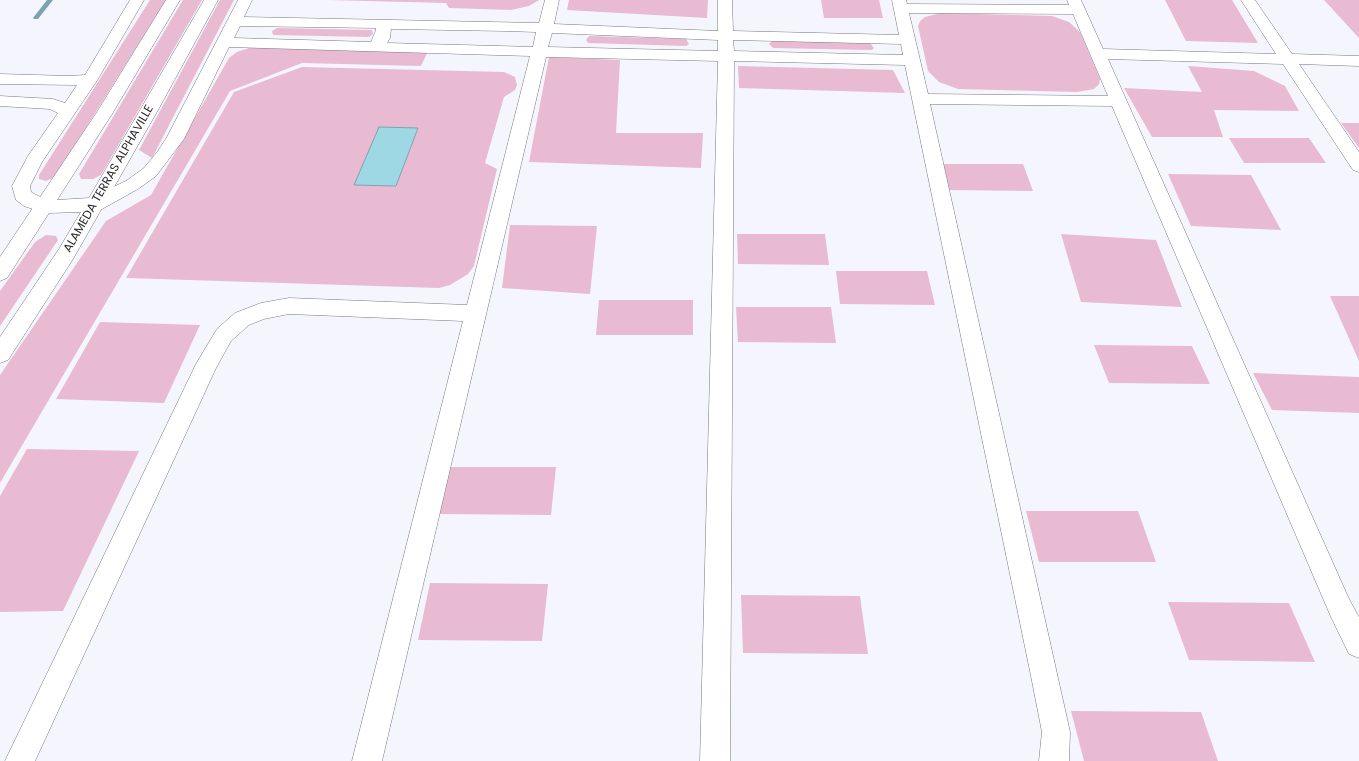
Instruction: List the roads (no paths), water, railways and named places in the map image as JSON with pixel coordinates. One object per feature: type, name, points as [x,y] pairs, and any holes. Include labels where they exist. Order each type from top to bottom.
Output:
[{"type":"street","points":[[137,0],[90,79],[34,160],[21,186],[23,195],[31,201],[45,206],[71,207],[95,204],[150,172],[175,139],[245,0]]},
{"type":"street","points":[[0,273],[45,206],[173,0]]},
{"type":"street","name":"ALAMEDA TERRAS ALPHAVILLE","points":[[0,354],[66,254],[150,110],[211,0]]},
{"type":"street","points":[[367,761],[552,0]]},
{"type":"street","points":[[715,761],[726,45],[725,0]]},
{"type":"street","points":[[1248,0],[1359,166]]},
{"type":"street","points":[[1054,761],[1056,732],[1046,676],[899,4],[1076,5],[1099,54],[1118,101],[1340,608],[1359,644]]},
{"type":"street","points":[[234,21],[545,28],[726,45]]},
{"type":"street","points":[[376,47],[384,33],[383,24]]},
{"type":"street","points":[[491,51],[489,45],[490,39],[498,26]]},
{"type":"street","points":[[223,42],[540,52],[726,45],[909,50]]},
{"type":"street","points":[[1099,54],[1359,60]]},
{"type":"street","points":[[0,79],[69,81],[90,79]]},
{"type":"street","points":[[921,99],[1118,101]]},
{"type":"street","points":[[0,101],[53,104],[68,111]]},
{"type":"street","points":[[20,761],[208,364],[224,335],[242,319],[261,311],[289,306],[475,313]]},
{"type":"water","points":[[379,127],[418,128],[396,186],[354,185]]},
{"type":"waterway","points":[[36,18],[50,0]]}]
